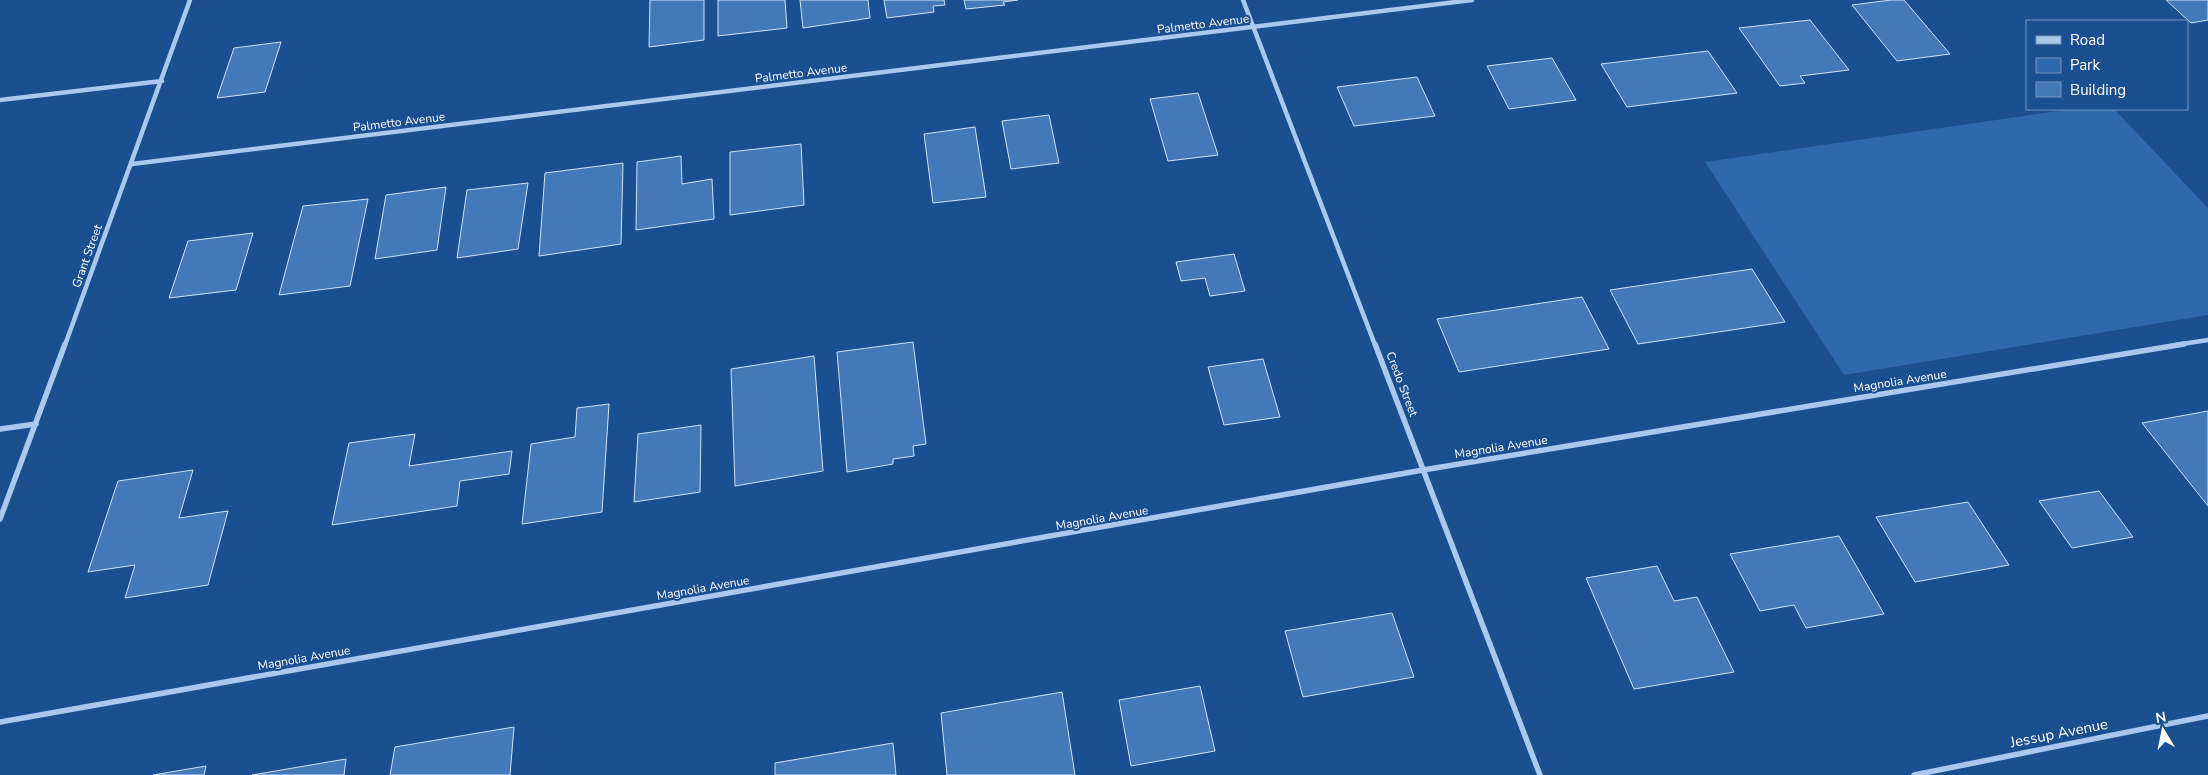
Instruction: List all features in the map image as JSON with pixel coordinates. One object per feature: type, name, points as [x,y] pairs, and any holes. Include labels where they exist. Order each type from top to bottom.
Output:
[{"type":"street","name":"Grant Street","points":[[0,519],[132,164],[190,0]]},
{"type":"street","name":"Credo Street","points":[[1243,0],[1540,775]]},
{"type":"street","name":"Palmetto Avenue","points":[[132,164],[1472,0]]},
{"type":"street","points":[[0,100],[162,81]]},
{"type":"street","name":"Magnolia Avenue","points":[[0,722],[1423,470],[2208,340]]},
{"type":"street","points":[[0,429],[36,424]]},
{"type":"street","name":"Jessup Avenue","points":[[1914,775],[2208,716]]},
{"type":"green space","points":[[2065,110],[2115,110],[2208,208],[2208,315],[1844,375],[1705,162]]},
{"type":"building","points":[[650,0],[704,0],[704,40],[649,47]]},
{"type":"building","points":[[718,0],[785,0],[787,28],[718,36]]},
{"type":"building","points":[[800,0],[868,0],[870,18],[803,28]]},
{"type":"building","points":[[884,0],[944,0],[945,5],[933,6],[934,12],[887,18]]},
{"type":"building","points":[[964,0],[1018,0],[1003,2],[1005,5],[966,9]]},
{"type":"building","points":[[1904,0],[1950,54],[1897,61],[1852,5]]},
{"type":"building","points":[[2166,0],[2208,0],[2208,20],[2191,23]]},
{"type":"building","points":[[1810,20],[1849,70],[1800,76],[1805,83],[1780,86],[1739,28]]},
{"type":"building","points":[[281,42],[265,92],[217,98],[234,48]]},
{"type":"building","points":[[1708,51],[1737,93],[1627,107],[1601,64]]},
{"type":"building","points":[[1552,58],[1576,100],[1509,109],[1487,66]]},
{"type":"building","points":[[1417,77],[1435,116],[1354,126],[1337,87]]},
{"type":"building","points":[[1198,93],[1218,155],[1168,161],[1150,99]]},
{"type":"building","points":[[1049,115],[1059,163],[1011,169],[1002,121]]},
{"type":"building","points":[[975,127],[986,197],[933,203],[924,134]]},
{"type":"building","points":[[801,144],[804,205],[730,215],[730,152]]},
{"type":"building","points":[[681,156],[682,184],[712,179],[714,219],[636,230],[637,162]]},
{"type":"building","points":[[623,163],[621,244],[539,256],[545,173]]},
{"type":"building","points":[[528,183],[518,249],[457,258],[467,190]]},
{"type":"building","points":[[446,187],[437,250],[375,259],[386,195]]},
{"type":"building","points":[[368,199],[350,286],[279,295],[303,206]]},
{"type":"building","points":[[253,233],[236,290],[169,298],[188,241]]},
{"type":"building","points":[[1234,254],[1245,291],[1210,296],[1205,278],[1181,281],[1176,262]]},
{"type":"building","points":[[1752,269],[1785,322],[1638,344],[1610,290]]},
{"type":"building","points":[[1582,297],[1609,349],[1459,372],[1437,319]]},
{"type":"building","points":[[913,342],[926,444],[913,446],[914,456],[893,459],[893,464],[847,472],[837,352]]},
{"type":"building","points":[[814,356],[823,471],[735,486],[731,369]]},
{"type":"building","points":[[1263,359],[1280,417],[1224,425],[1208,367]]},
{"type":"building","points":[[609,404],[602,512],[522,524],[531,444],[575,437],[577,408]]},
{"type":"building","points":[[2208,411],[2208,506],[2142,423]]},
{"type":"building","points":[[701,425],[700,492],[634,502],[638,434]]},
{"type":"building","points":[[415,434],[409,466],[512,451],[509,474],[460,481],[457,506],[332,525],[349,443]]},
{"type":"building","points":[[193,470],[179,518],[228,511],[208,585],[125,598],[135,565],[88,572],[118,481]]},
{"type":"building","points":[[2099,491],[2133,537],[2072,548],[2039,501]]},
{"type":"building","points":[[1968,502],[2009,565],[1915,582],[1876,517]]},
{"type":"building","points":[[1839,536],[1884,614],[1806,628],[1794,605],[1760,611],[1730,554]]},
{"type":"building","points":[[1657,566],[1674,601],[1697,597],[1734,672],[1634,689],[1586,578]]},
{"type":"building","points":[[1392,613],[1414,677],[1303,697],[1285,631]]},
{"type":"building","points":[[1200,686],[1215,751],[1131,766],[1119,700]]},
{"type":"building","points":[[1062,692],[1075,775],[947,775],[941,713]]},
{"type":"building","points":[[514,727],[510,775],[390,775],[395,747]]},
{"type":"building","points":[[893,743],[896,775],[775,775],[775,763]]},
{"type":"building","points":[[346,759],[344,775],[252,775]]},
{"type":"building","points":[[206,766],[204,775],[153,775]]}]
